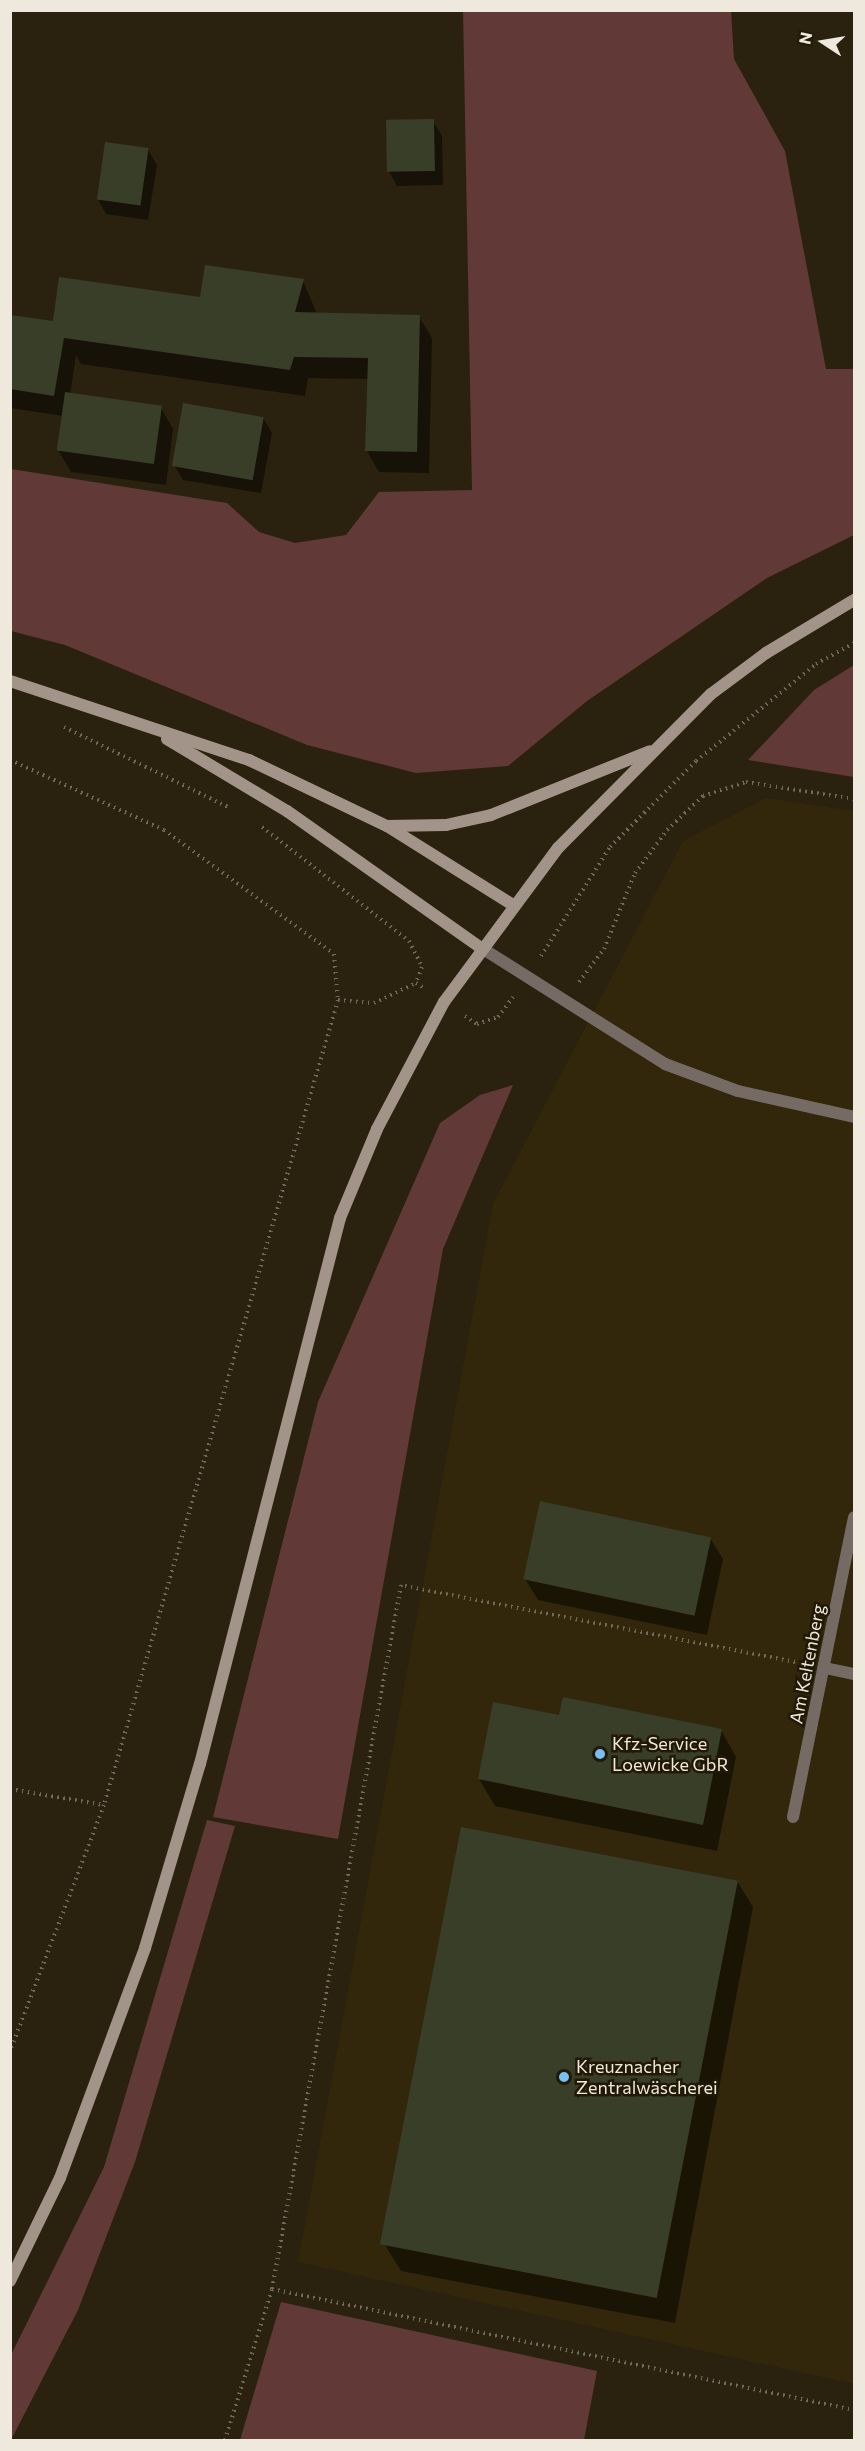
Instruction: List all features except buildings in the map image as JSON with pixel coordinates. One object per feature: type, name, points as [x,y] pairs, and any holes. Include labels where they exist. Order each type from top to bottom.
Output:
[{"type":"main road","points":[[10,2282],[60,2178],[145,1948],[200,1764],[340,1218],[377,1129],[444,1002],[480,947],[558,848],[711,694],[757,660],[855,600]]},
{"type":"main road","points":[[10,681],[249,760],[387,826],[513,905]]},
{"type":"main road","points":[[142,725],[277,805],[480,947]]},
{"type":"main road","points":[[387,826],[446,825],[491,815],[657,748]]},
{"type":"street","points":[[480,947],[566,999],[665,1064],[738,1091],[855,1117]]},
{"type":"street","name":"Am Keltenberg","points":[[793,1817],[855,1517]]},
{"type":"street","points":[[825,1668],[855,1674]]},
{"type":"path","points":[[416,983],[477,1024],[498,1017],[528,976],[610,847],[696,761],[816,664],[855,643]]},
{"type":"path","points":[[55,724],[239,813]]},
{"type":"path","points":[[10,760],[164,830],[202,857],[334,954],[338,1000],[104,1805],[10,2050]]},
{"type":"path","points":[[566,999],[604,949],[635,873],[667,830],[703,796],[746,782],[855,799]]},
{"type":"path","points":[[259,825],[409,940],[422,967],[416,983],[374,1003],[338,1000]]},
{"type":"path","points":[[225,2440],[272,2289],[401,1585],[825,1668]]},
{"type":"path","points":[[10,1789],[104,1805]]},
{"type":"path","points":[[272,2289],[855,2410]]},
{"type":"shaded area","points":[[463,11],[731,11],[734,59],[785,151],[826,369],[854,369],[854,535],[767,578],[587,701],[508,766],[416,773],[307,745],[65,645],[11,631],[11,469],[227,503],[259,532],[295,543],[346,535],[379,492],[472,490]]},
{"type":"shaded area","points":[[854,665],[854,777],[748,760],[814,690]]},
{"type":"shaded area","points":[[766,798],[854,811],[854,2384],[298,2262],[493,1204],[683,841]]},
{"type":"shaded area","points":[[513,1085],[443,1249],[338,1839],[213,1817],[318,1402],[440,1123],[480,1095]]},
{"type":"shaded area","points":[[207,1820],[235,1826],[135,2162],[78,2310],[11,2440],[11,2355],[104,2167]]},
{"type":"shaded area","points":[[281,2302],[597,2371],[584,2440],[240,2440]]},
{"type":"place","name":"Kfz-Service Loewicke GbR","points":[[600,1754]]},
{"type":"place","name":"Kreuznacher Zentralwäscherei","points":[[564,2077]]}]
